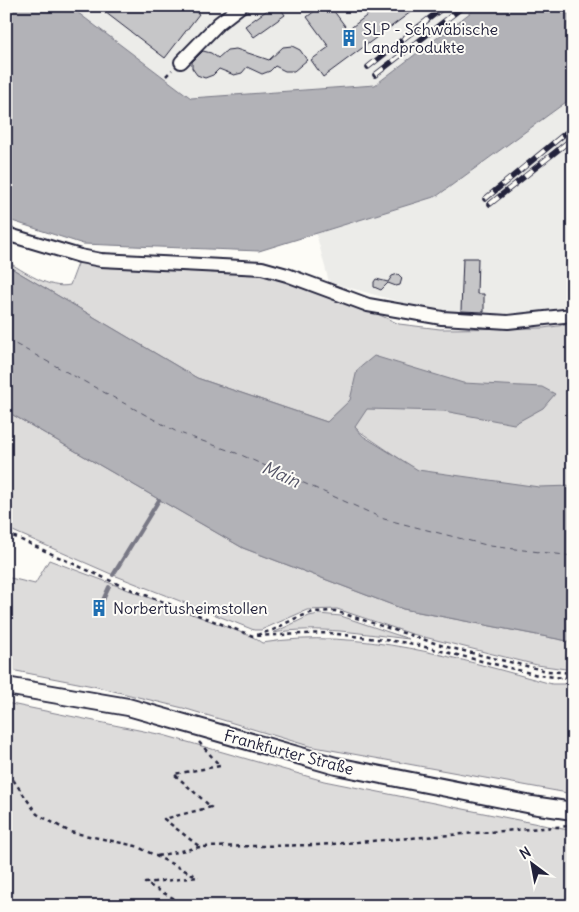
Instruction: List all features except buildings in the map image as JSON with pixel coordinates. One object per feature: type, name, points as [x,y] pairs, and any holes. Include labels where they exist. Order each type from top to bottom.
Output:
[{"type":"main road","name":"Frankfurter Straße","points":[[6,686],[128,707],[336,766],[532,805],[573,811]]},
{"type":"street","points":[[180,62],[219,23],[242,6]]},
{"type":"street","points":[[6,234],[80,256],[101,260],[262,268],[287,275],[368,305],[442,318],[508,322],[573,315]]},
{"type":"path","points":[[6,533],[122,586],[253,636],[328,633],[409,643],[538,675],[573,679]]},
{"type":"path","points":[[253,636],[273,630],[294,618],[313,612],[335,611],[447,647],[548,671],[573,673]]},
{"type":"path","points":[[195,738],[220,766],[174,774],[211,807],[164,819],[200,847]]},
{"type":"path","points":[[6,776],[14,781],[37,814],[70,832],[136,846],[198,877],[145,883],[188,906]]},
{"type":"path","points":[[157,856],[200,847],[318,845],[573,826]]},
{"type":"shaded area","points":[[69,6],[479,6],[375,85],[191,98]]},
{"type":"shaded area","points":[[573,97],[573,310],[450,316],[329,282],[316,233],[437,196]]},
{"type":"shaded area","points":[[6,261],[37,279],[62,286],[70,285],[79,261],[265,273],[367,309],[399,324],[440,329],[543,328],[573,324],[573,487],[539,488],[419,472],[353,427],[351,400],[327,422],[197,378],[6,265]]},
{"type":"shaded area","points":[[6,411],[243,548],[403,609],[573,642],[573,670],[537,665],[412,634],[337,609],[307,610],[261,630],[254,630],[111,574],[6,528]]},
{"type":"shaded area","points":[[49,560],[253,637],[262,643],[298,639],[372,642],[445,656],[552,684],[573,684],[573,794],[309,746],[183,708],[93,686],[6,669],[6,577],[35,584]]},
{"type":"shaded area","points":[[319,614],[341,616],[409,639],[324,630],[273,633],[309,616]]},
{"type":"shaded area","points":[[6,703],[163,735],[324,781],[573,831],[573,906],[6,906]]},
{"type":"water","points":[[6,6],[69,6],[191,98],[375,85],[479,6],[573,6],[573,97],[437,196],[259,251],[83,244],[6,219]]},
{"type":"water","name":"Main","points":[[6,265],[197,378],[327,422],[350,400],[357,370],[374,356],[463,383],[542,387],[555,394],[543,408],[514,424],[444,411],[367,409],[355,427],[363,436],[418,470],[539,487],[573,486],[573,642],[403,609],[243,548],[6,411]]},
{"type":"waterway","points":[[113,575],[159,500]]},
{"type":"waterway","points":[[103,600],[109,587]]},
{"type":"ferry route","points":[[6,339],[177,432],[239,454],[384,519],[490,546],[573,556]]},
{"type":"railway","points":[[368,67],[445,6]]},
{"type":"railway","points":[[375,75],[464,6]]},
{"type":"railway","points":[[485,199],[573,127]]},
{"type":"railway","points":[[490,204],[573,138]]},
{"type":"place","name":"SLP - Schwäbische Landprodukte","points":[[349,38]]},
{"type":"place","name":"Norbertusheimstollen","points":[[99,608]]}]
